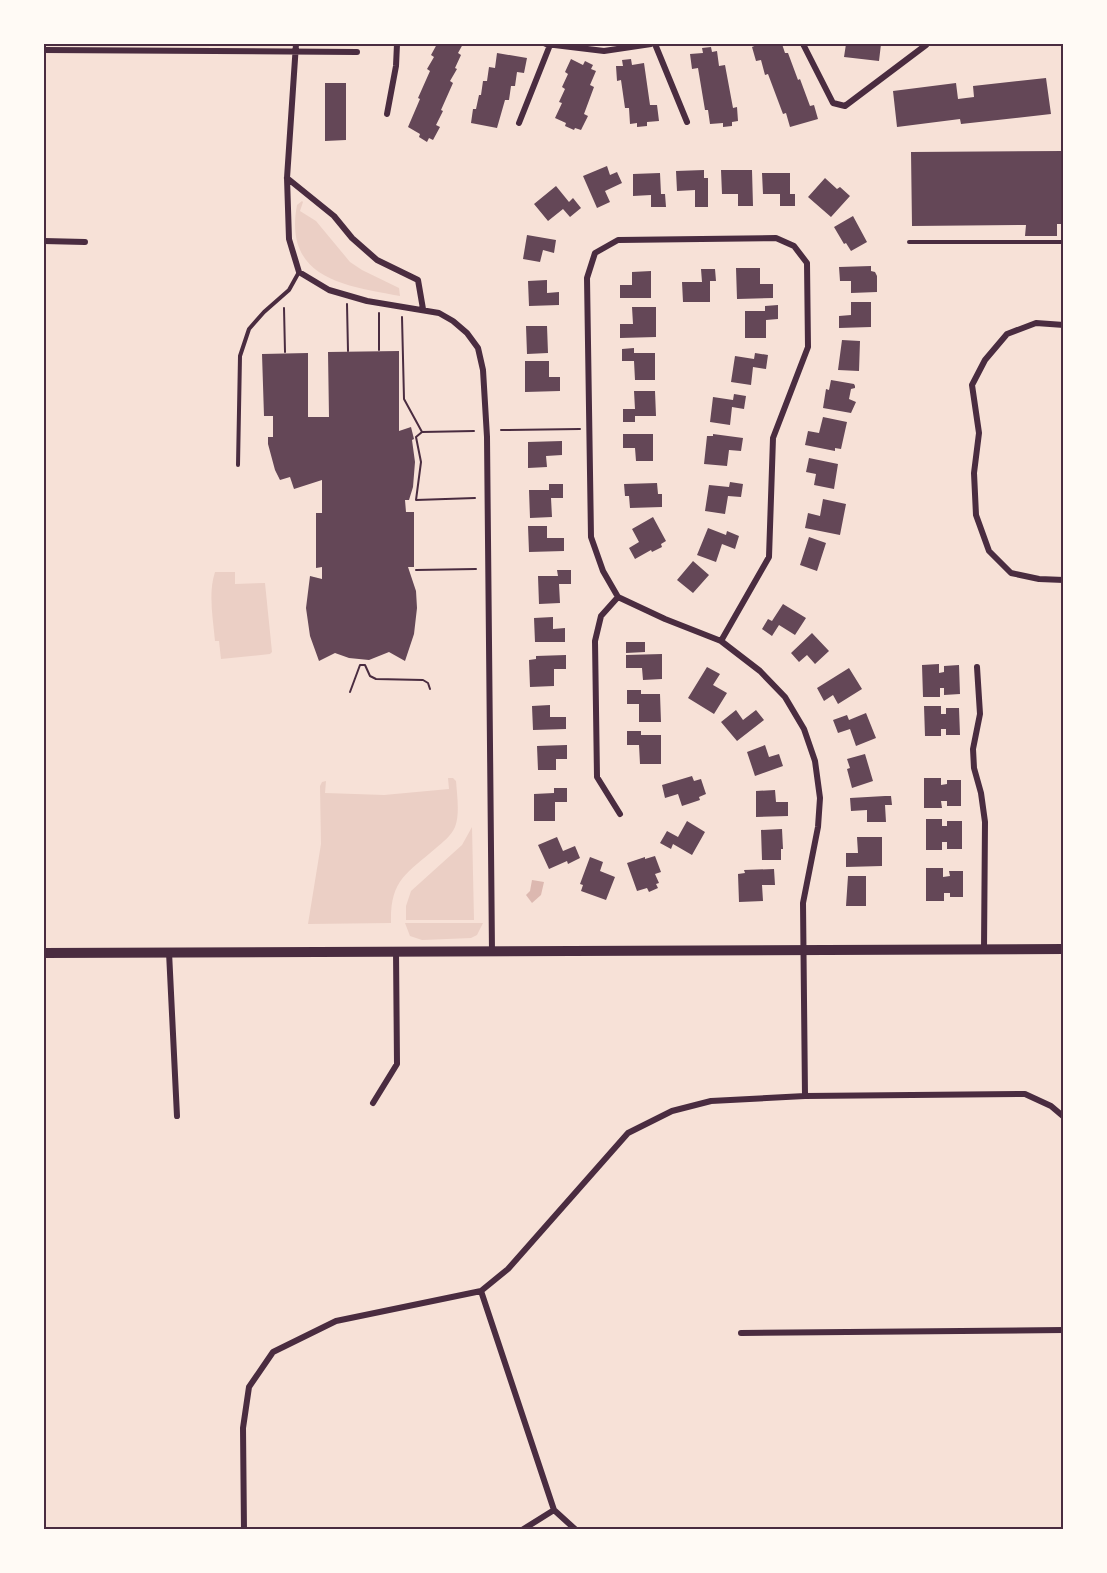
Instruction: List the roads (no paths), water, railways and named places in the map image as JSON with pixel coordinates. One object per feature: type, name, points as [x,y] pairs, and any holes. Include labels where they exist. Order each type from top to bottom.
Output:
[{"type":"main road","points":[[44,952],[1064,949]]},
{"type":"street","points":[[387,114],[396,66],[397,44]]},
{"type":"street","points":[[519,123],[548,44],[604,51],[653,44],[687,122]]},
{"type":"street","points":[[803,44],[833,103],[845,106],[926,45]]},
{"type":"street","points":[[44,50],[296,47],[357,52]]},
{"type":"street","points":[[296,47],[287,178],[289,239],[298,272],[329,290],[367,301],[439,313],[467,333],[478,348],[483,370],[487,437],[492,951]]},
{"type":"street","points":[[287,178],[334,216],[352,238],[377,260],[418,280],[423,309]]},
{"type":"street","points":[[721,642],[769,557],[773,438],[808,347],[807,263],[794,246],[776,238],[618,240],[596,253],[587,279],[591,537],[603,571],[618,597],[721,642],[760,671],[785,697],[804,729],[815,761],[820,798],[818,827],[803,903],[805,1096]]},
{"type":"street","points":[[44,241],[85,242]]},
{"type":"street","points":[[1064,325],[1036,323],[1007,334],[985,360],[972,385],[979,433],[974,472],[976,514],[989,551],[1011,573],[1039,579],[1064,580]]},
{"type":"street","points":[[618,597],[601,616],[595,641],[597,777],[620,814]]},
{"type":"street","points":[[977,667],[980,714],[974,749],[974,768],[981,793],[985,822],[984,949]]},
{"type":"street","points":[[374,1103],[397,1064],[396,951]]},
{"type":"street","points":[[169,952],[177,1116]]},
{"type":"street","points":[[244,1530],[243,1428],[249,1387],[273,1352],[336,1321],[481,1291],[508,1269],[628,1133],[672,1111],[711,1101],[805,1096],[1025,1094],[1051,1106],[1064,1117]]},
{"type":"street","points":[[481,1291],[554,1510],[576,1530]]},
{"type":"street","points":[[741,1333],[1064,1330]]},
{"type":"street","points":[[522,1530],[554,1510]]},
{"type":"lane","points":[[909,242],[1064,242]]},
{"type":"lane","points":[[238,465],[240,356],[249,329],[289,290],[298,272]]}]
